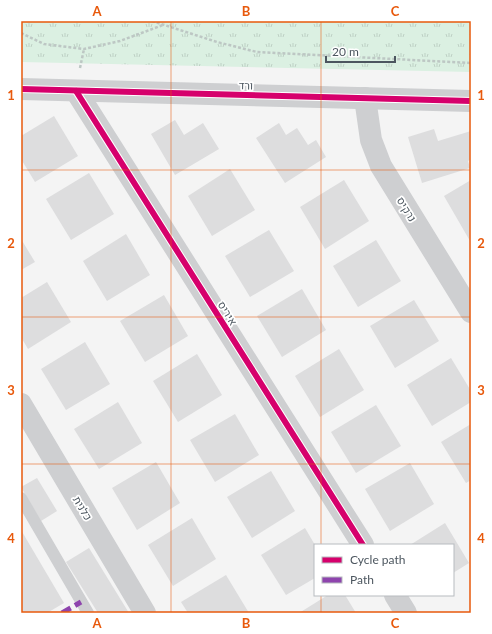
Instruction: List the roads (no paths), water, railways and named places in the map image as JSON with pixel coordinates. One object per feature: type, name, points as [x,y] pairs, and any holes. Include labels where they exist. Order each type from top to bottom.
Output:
[{"type":"street","name":"ורד","points":[[21,89],[471,101]]},
{"type":"street","name":"איריס","points":[[76,91],[362,544]]},
{"type":"street","name":"נרקיס","points":[[365,98],[371,140],[381,166],[471,312]]},
{"type":"street","name":"כלנית","points":[[21,404],[145,613]]},
{"type":"street","points":[[396,596],[406,613]]},
{"type":"lane","points":[[21,498],[88,613]]}]
